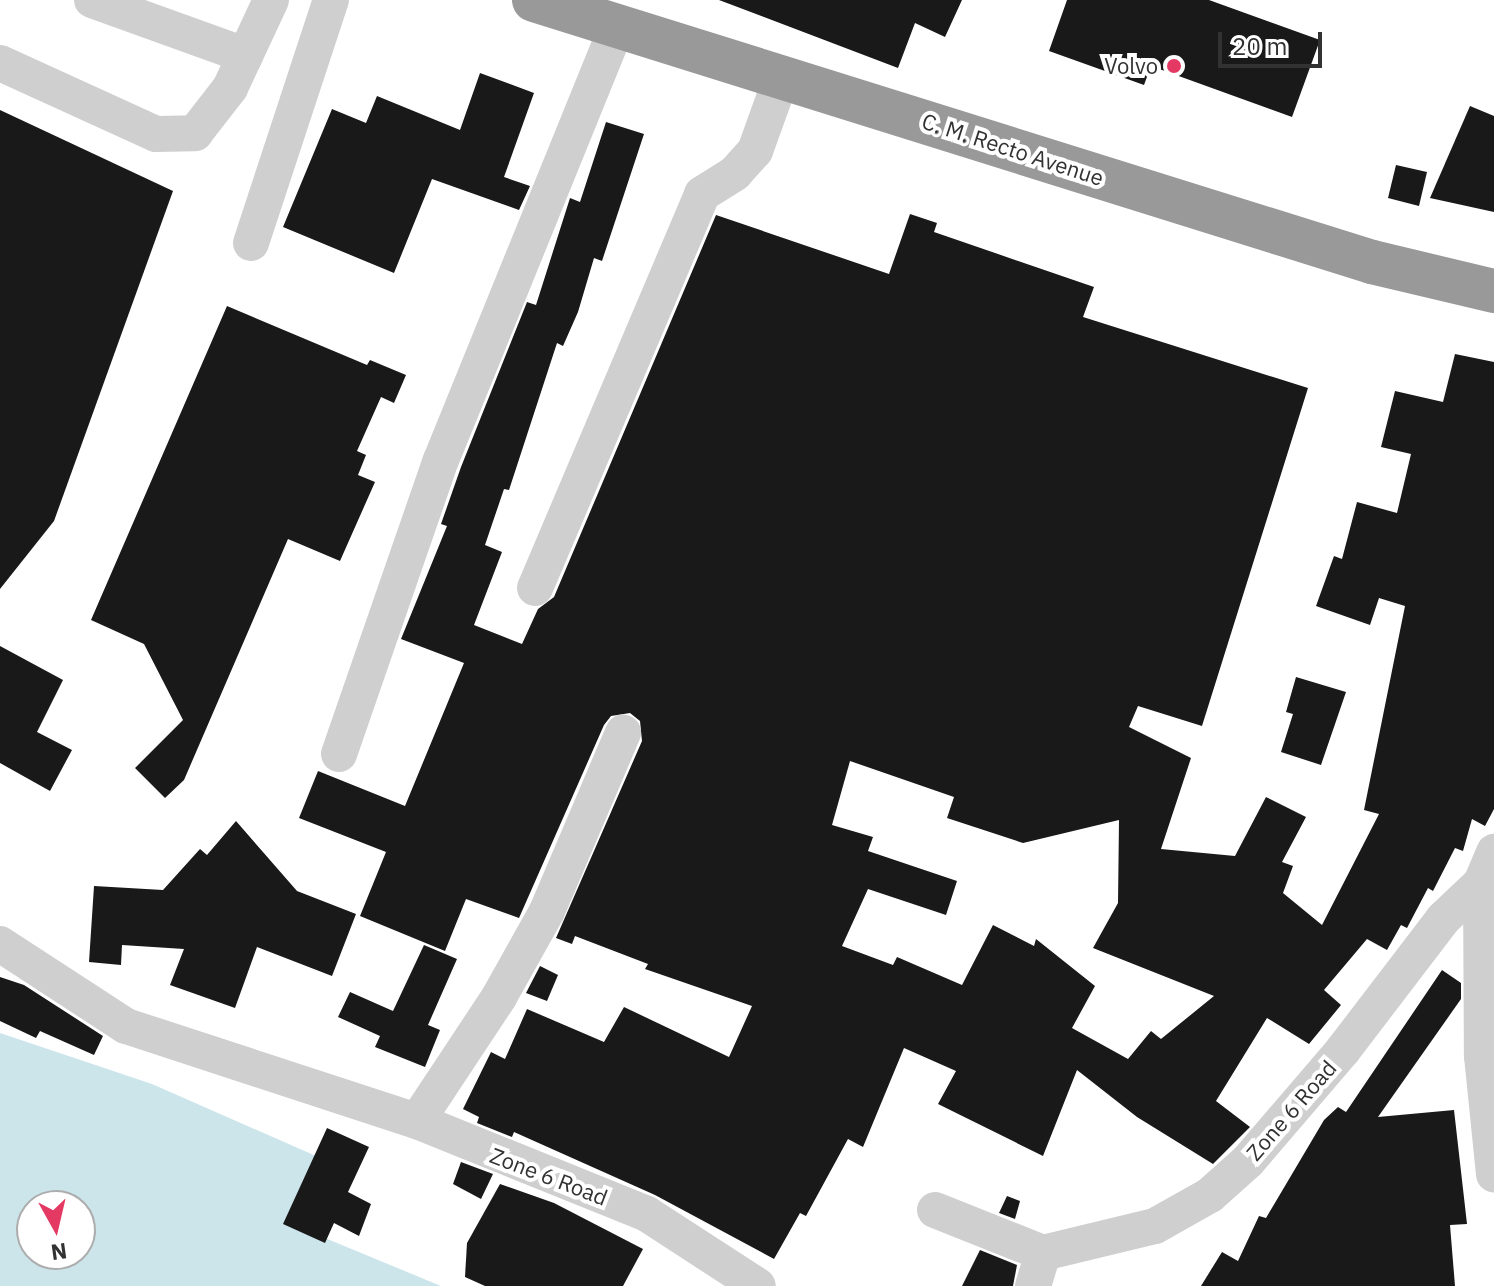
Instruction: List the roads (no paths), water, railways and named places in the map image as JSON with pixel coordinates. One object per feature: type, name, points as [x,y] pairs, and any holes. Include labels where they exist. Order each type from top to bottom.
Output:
[{"type":"highway","name":"C. M. Recto Avenue","points":[[534,0],[1372,262],[1494,291]]},
{"type":"street","points":[[92,0],[245,55]]},
{"type":"street","points":[[0,63],[156,134],[177,136],[195,133],[230,88],[271,0]]},
{"type":"street","points":[[251,243],[331,0]]},
{"type":"street","points":[[339,754],[441,460],[616,28]]},
{"type":"street","points":[[535,588],[702,194],[735,173],[755,151],[782,76]]},
{"type":"street","points":[[417,1121],[499,997],[547,911],[623,733]]},
{"type":"street","points":[[1488,867],[1482,1056],[1494,1174]]},
{"type":"street","name":"Zone 6 Road","points":[[1038,1269],[1155,1226],[1210,1195],[1248,1161],[1343,1050],[1443,919],[1488,867]]},
{"type":"street","name":"Zone 6 Road","points":[[0,944],[126,1026],[326,1094],[417,1121],[647,1214],[758,1286]]},
{"type":"street","points":[[935,1210],[1038,1269]]},
{"type":"water","points":[[0,1033],[152,1084],[341,1167],[308,1231],[441,1286],[0,1286]]},
{"type":"place","name":"Volvo","points":[[1174,66]]}]
